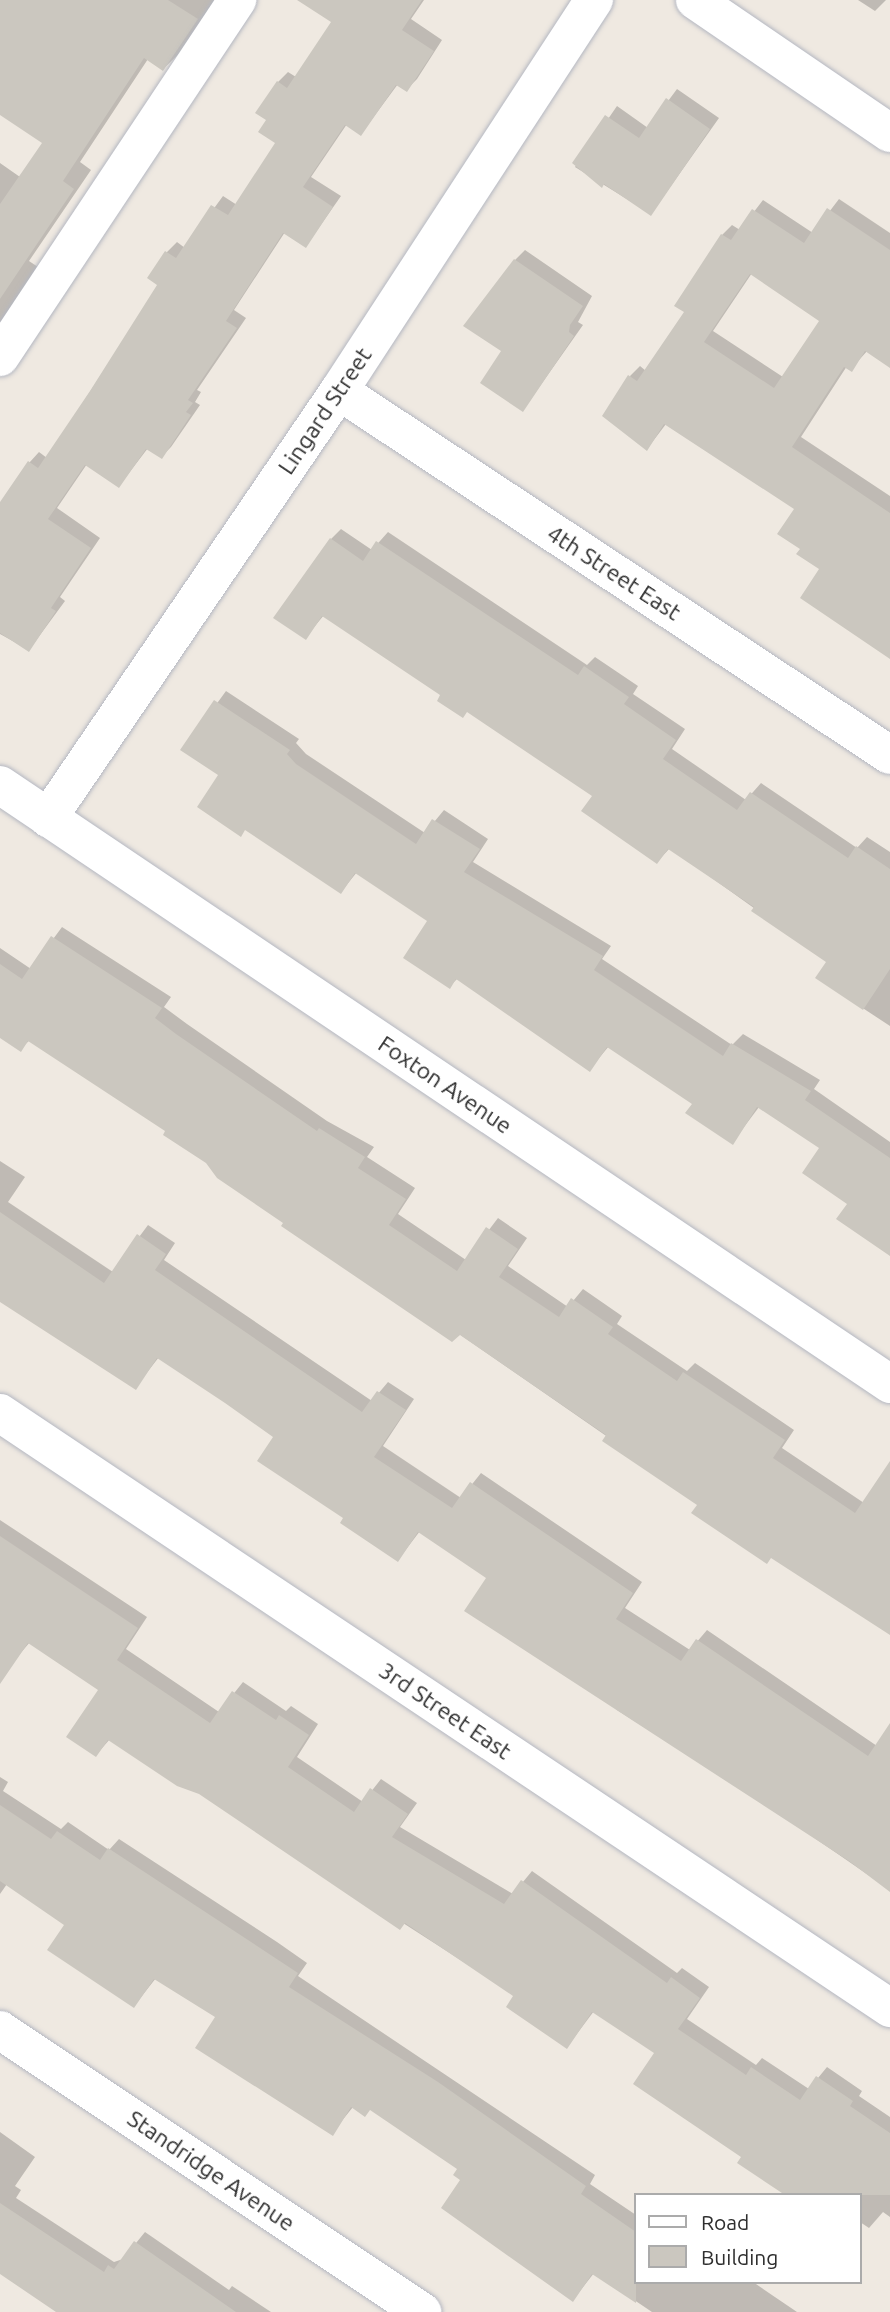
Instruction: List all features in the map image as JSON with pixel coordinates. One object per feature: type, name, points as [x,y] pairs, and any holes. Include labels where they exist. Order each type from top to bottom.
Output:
[{"type":"street","points":[[0,357],[237,0]]},
{"type":"street","name":"Lingard Street","points":[[48,818],[339,391],[594,0]]},
{"type":"street","points":[[695,0],[890,132]]},
{"type":"street","name":"4th Street East","points":[[339,391],[890,755]]},
{"type":"street","name":"Foxton Avenue","points":[[0,785],[890,1384]]},
{"type":"street","name":"3rd Street East","points":[[0,1413],[890,2008]]},
{"type":"street","name":"Standridge Avenue","points":[[0,2030],[422,2312]]},
{"type":"building","points":[[0,0],[168,0],[198,19],[163,71],[144,58],[63,181],[74,189],[0,299],[0,204],[42,143],[0,115]]},
{"type":"building","points":[[297,0],[422,0],[402,30],[434,51],[407,92],[396,85],[361,136],[345,125],[303,187],[333,207],[306,248],[283,233],[226,321],[237,328],[188,400],[193,403],[186,412],[191,415],[162,459],[146,449],[119,488],[85,465],[48,519],[91,548],[51,608],[56,611],[29,652],[0,633],[0,502],[28,461],[38,468],[90,391],[157,285],[147,278],[165,251],[176,258],[211,205],[228,215],[275,143],[258,132],[266,120],[255,113],[277,81],[287,88],[331,22]]},
{"type":"building","points":[[666,98],[710,129],[651,216],[604,184],[602,188],[572,163],[605,115],[639,138]]},
{"type":"building","points":[[827,208],[890,250],[890,368],[865,351],[852,372],[844,367],[792,447],[890,513],[890,659],[800,598],[819,569],[796,554],[800,549],[777,534],[794,509],[664,424],[647,451],[602,416],[628,375],[637,381],[684,312],[674,306],[721,234],[731,240],[752,209],[804,243]],"holes":[[[750,274],[819,321],[774,388],[704,342]]]},
{"type":"building","points":[[514,259],[583,306],[570,325],[569,332],[574,336],[523,412],[480,383],[501,351],[463,326]]},
{"type":"building","points":[[330,538],[363,561],[376,541],[578,675],[584,666],[629,697],[624,704],[676,740],[663,759],[737,810],[750,792],[848,858],[856,846],[890,869],[890,969],[863,1010],[815,978],[826,962],[751,911],[754,907],[668,849],[657,864],[581,811],[592,796],[467,712],[463,718],[437,701],[440,695],[322,616],[306,640],[273,618]]},
{"type":"building","points":[[214,700],[290,750],[287,754],[296,764],[416,844],[432,819],[480,849],[464,872],[603,956],[594,970],[723,1056],[731,1043],[811,1091],[805,1100],[890,1158],[890,1256],[836,1219],[847,1204],[802,1173],[819,1148],[757,1107],[733,1145],[685,1113],[692,1104],[607,1047],[590,1072],[456,979],[450,989],[403,958],[427,921],[355,873],[341,894],[245,830],[241,837],[197,807],[218,775],[180,750]]},
{"type":"building","points":[[51,936],[162,1008],[155,1018],[176,1034],[317,1131],[319,1128],[365,1157],[358,1168],[406,1199],[389,1225],[457,1271],[486,1227],[518,1249],[499,1277],[559,1317],[571,1298],[613,1327],[608,1334],[677,1381],[683,1372],[785,1440],[773,1458],[855,1513],[890,1461],[890,1635],[771,1558],[767,1564],[691,1513],[697,1505],[602,1441],[606,1435],[460,1335],[452,1342],[281,1226],[283,1223],[217,1178],[206,1163],[163,1135],[165,1131],[28,1041],[21,1052],[0,1038],[0,964],[22,979]]},
{"type":"building","points":[[0,1212],[104,1283],[137,1234],[166,1254],[155,1270],[362,1412],[377,1391],[406,1410],[374,1457],[452,1508],[470,1482],[633,1593],[616,1619],[681,1661],[696,1639],[868,1756],[890,1723],[890,1892],[849,1861],[464,1611],[486,1578],[418,1532],[398,1562],[340,1523],[343,1518],[257,1461],[273,1437],[225,1403],[157,1358],[136,1390],[0,1302]]},
{"type":"building","points":[[0,1536],[138,1628],[117,1660],[210,1723],[232,1691],[276,1720],[279,1715],[309,1735],[288,1767],[354,1812],[370,1788],[408,1814],[392,1837],[504,1904],[521,1880],[667,1983],[671,1977],[700,1998],[678,2029],[746,2075],[751,2067],[800,2100],[816,2076],[853,2101],[850,2106],[890,2133],[890,2195],[782,2193],[737,2163],[741,2157],[633,2084],[654,2053],[592,2012],[567,2049],[506,2007],[513,1996],[405,1923],[400,1930],[199,1794],[177,1786],[108,1740],[96,1757],[66,1737],[98,1690],[28,1643],[0,1684]]},
{"type":"building","points":[[0,1805],[51,1839],[57,1831],[100,1860],[108,1848],[298,1973],[289,1987],[438,2082],[586,2186],[581,2194],[634,2231],[636,2303],[592,2274],[573,2302],[441,2208],[460,2180],[453,2175],[457,2169],[370,2110],[365,2117],[351,2107],[333,2136],[195,2048],[215,2017],[154,1979],[134,2008],[47,1950],[64,1925],[0,1881]]},
{"type":"building","points":[[0,2203],[104,2272],[108,2265],[114,2269],[134,2241],[236,2312],[56,2312],[0,2274]]}]
